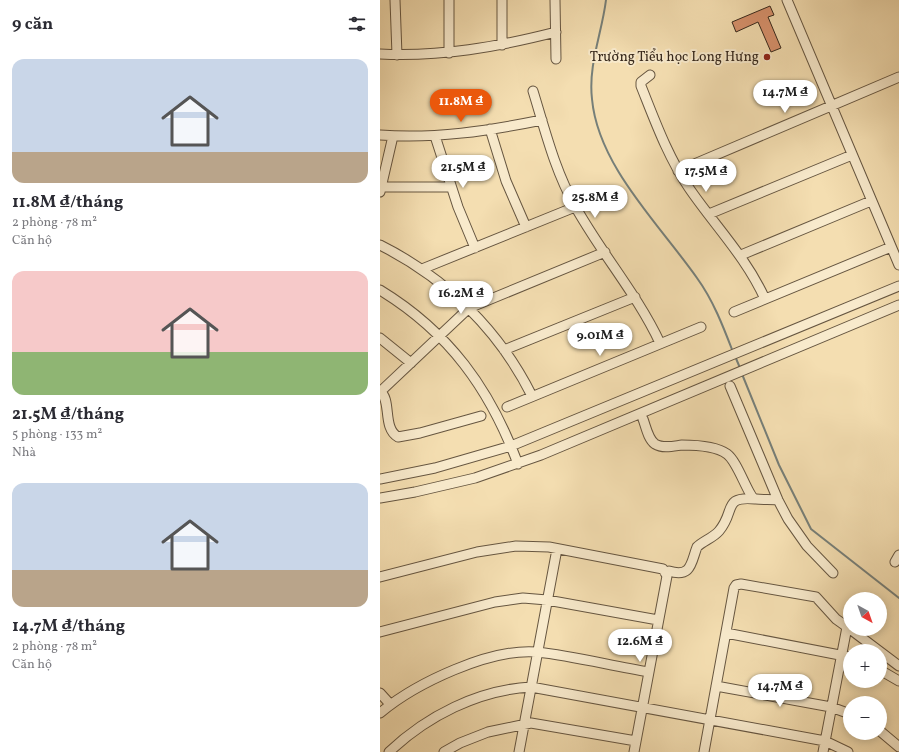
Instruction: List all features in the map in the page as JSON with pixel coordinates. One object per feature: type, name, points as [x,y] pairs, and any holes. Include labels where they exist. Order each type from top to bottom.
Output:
[{"type":"street","points":[[395,0],[396,54]]},
{"type":"street","points":[[449,0],[449,53]]},
{"type":"street","points":[[502,0],[502,45]]},
{"type":"street","points":[[555,0],[556,59]]},
{"type":"street","points":[[787,0],[899,265]]},
{"type":"street","points":[[380,54],[449,53],[502,45],[556,32]]},
{"type":"street","points":[[650,75],[641,82],[641,86],[663,140],[678,171],[741,255],[765,299]]},
{"type":"street","points":[[678,171],[899,77]]},
{"type":"street","points":[[533,91],[556,164],[575,207],[635,297],[660,343]]},
{"type":"street","points":[[380,136],[435,136],[490,129],[542,120]]},
{"type":"street","points":[[490,129],[506,181],[526,227]]},
{"type":"street","points":[[393,136],[380,190],[451,186]]},
{"type":"street","points":[[435,136],[451,186],[475,248]]},
{"type":"street","points":[[709,214],[852,154]]},
{"type":"street","points":[[741,255],[871,201]]},
{"type":"street","points":[[422,269],[575,207]]},
{"type":"street","points":[[380,245],[438,280],[469,308],[504,350],[532,396]]},
{"type":"street","points":[[734,312],[891,247]]},
{"type":"street","points":[[481,416],[420,433],[398,437],[390,429],[384,396],[381,391],[469,308],[605,252]]},
{"type":"street","points":[[380,479],[435,468],[511,446],[899,286]]},
{"type":"street","points":[[380,290],[440,335],[465,364],[498,416],[518,464]]},
{"type":"street","points":[[504,350],[635,297]]},
{"type":"street","points":[[380,498],[448,485],[518,464],[899,306]]},
{"type":"street","points":[[507,406],[701,327]]},
{"type":"street","points":[[380,338],[411,362]]},
{"type":"street","points":[[730,386],[778,500],[788,519],[807,546],[833,573]]},
{"type":"street","points":[[643,419],[654,444],[662,446],[695,446],[713,449],[727,454],[736,464],[744,477],[749,495],[756,499]]},
{"type":"street","points":[[669,571],[682,572],[694,562],[697,547],[718,531],[724,523],[732,503],[735,500],[741,498],[778,500]]},
{"type":"street","points":[[380,577],[498,548],[527,546],[557,549],[663,569],[667,576],[634,752]]},
{"type":"street","points":[[519,752],[557,549]]},
{"type":"street","points":[[704,752],[734,588],[739,584],[816,597],[836,619],[843,624]]},
{"type":"street","points":[[380,632],[494,602],[523,598],[547,600],[658,620]]},
{"type":"street","points":[[726,633],[843,654]]},
{"type":"street","points":[[860,636],[899,666]]},
{"type":"street","points":[[380,713],[390,704],[429,682],[466,666],[502,656],[537,652],[649,672]]},
{"type":"street","points":[[823,752],[831,707],[843,665]]},
{"type":"street","points":[[887,674],[899,681]]},
{"type":"street","points":[[716,686],[831,707],[843,711]]},
{"type":"street","points":[[389,752],[424,724],[451,709],[504,690],[531,687],[825,741],[848,752]]},
{"type":"street","points":[[380,693],[390,704]]},
{"type":"street","points":[[449,751],[488,732],[524,724],[539,723],[636,741]]},
{"type":"street","points":[[887,737],[899,747]]},
{"type":"building","points":[[770,6],[774,15],[768,17],[781,48],[771,52],[758,22],[736,32],[732,22]]},
{"type":"waterway","points":[[606,0],[594,61],[591,86],[597,124],[606,148],[618,171],[633,194],[697,278],[708,295],[733,352]]},
{"type":"waterway","points":[[735,356],[740,368]]},
{"type":"waterway","points":[[742,374],[779,465],[811,529],[899,598]]},
{"type":"place","name":"Trường Tiểu học Long Hưng","points":[[767,57]]}]
